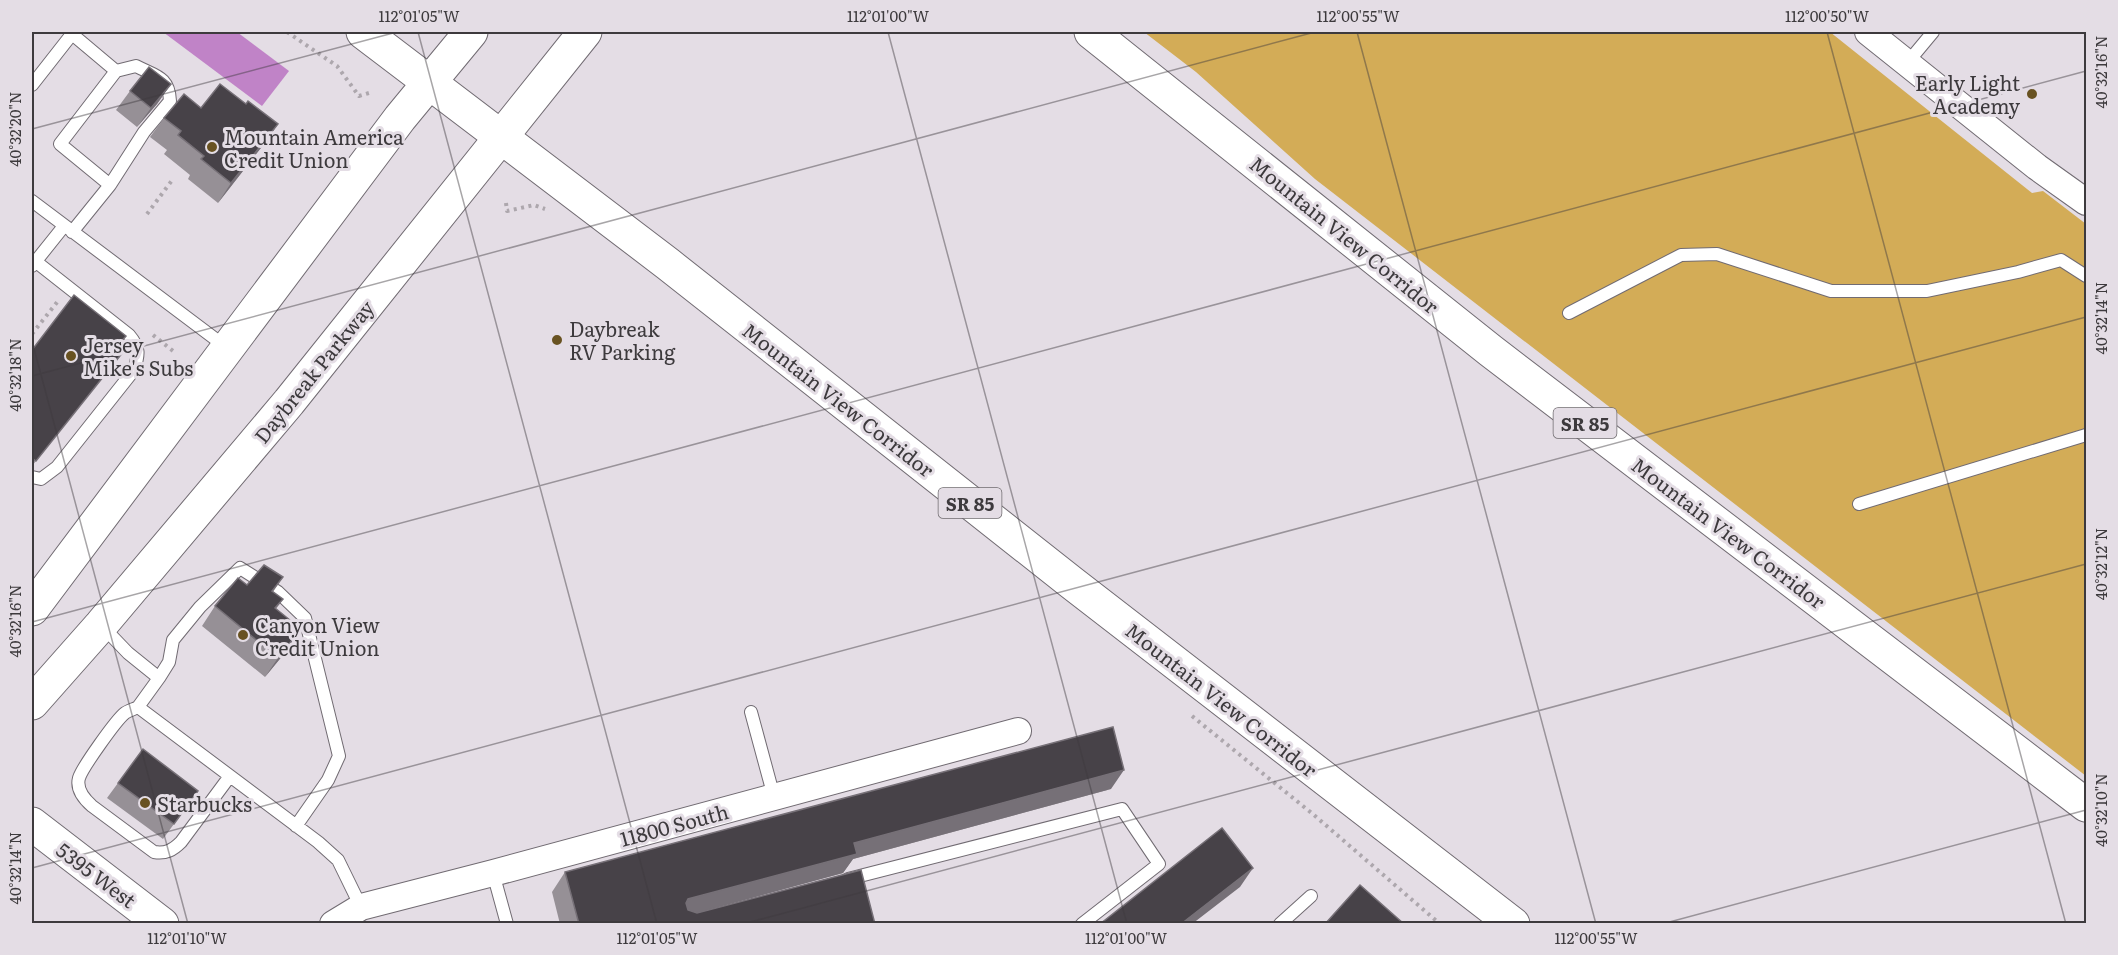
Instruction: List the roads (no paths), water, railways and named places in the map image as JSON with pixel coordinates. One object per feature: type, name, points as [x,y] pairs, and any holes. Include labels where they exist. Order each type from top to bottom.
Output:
[{"type":"main road","name":"Mountain View Corridor","points":[[363,32],[678,272],[1081,590],[1512,924]]},
{"type":"main road","points":[[32,609],[429,81],[471,32]]},
{"type":"main road","name":"Daybreak Parkway","points":[[32,703],[101,625],[289,402],[585,32]]},
{"type":"main road","name":"Mountain View Corridor","points":[[1091,32],[1491,351],[2086,805]]},
{"type":"main road","name":"5395 West","points":[[32,824],[162,924]]},
{"type":"street","points":[[1868,32],[2037,167],[2086,201]]},
{"type":"street","name":"11800 South","points":[[333,924],[361,907],[1018,730]]},
{"type":"lane","points":[[1908,62],[1933,32]]},
{"type":"lane","points":[[32,85],[72,34],[116,71]]},
{"type":"lane","points":[[32,477],[41,479],[57,467],[134,370],[139,354],[138,346],[129,335],[33,264],[110,185],[144,132],[170,101],[165,81],[136,66],[116,71],[60,144],[110,185]]},
{"type":"lane","points":[[32,201],[226,348]]},
{"type":"lane","points":[[1569,313],[1681,255],[1717,254],[1831,291],[1927,291],[2018,272],[2061,260],[2086,276]]},
{"type":"lane","points":[[1859,504],[2086,435]]},
{"type":"lane","points":[[230,776],[181,842],[173,850],[162,854],[154,852],[92,806],[83,798],[79,788],[79,779],[85,765],[125,713],[138,707],[159,678],[169,662],[173,640],[201,606],[240,568],[278,592],[305,618],[339,756],[328,780],[296,826]]},
{"type":"lane","points":[[101,625],[128,653],[159,678]]},
{"type":"lane","points":[[138,707],[318,842],[338,860],[361,907]]},
{"type":"lane","points":[[751,712],[774,797]]},
{"type":"lane","points":[[839,882],[1122,809],[1159,864],[1082,924]]},
{"type":"lane","points":[[493,873],[507,924]]},
{"type":"lane","points":[[1280,924],[1311,896]]},
{"type":"place","name":"Early Light Academy","points":[[2032,94]]},
{"type":"place","name":"Mountain America Credit Union","points":[[212,147]]},
{"type":"place","name":"Daybreak RV Parking","points":[[557,340]]},
{"type":"place","name":"Jersey Mike's Subs","points":[[71,356]]},
{"type":"place","name":"Canyon View Credit Union","points":[[243,635]]},
{"type":"place","name":"Starbucks","points":[[145,803]]}]
